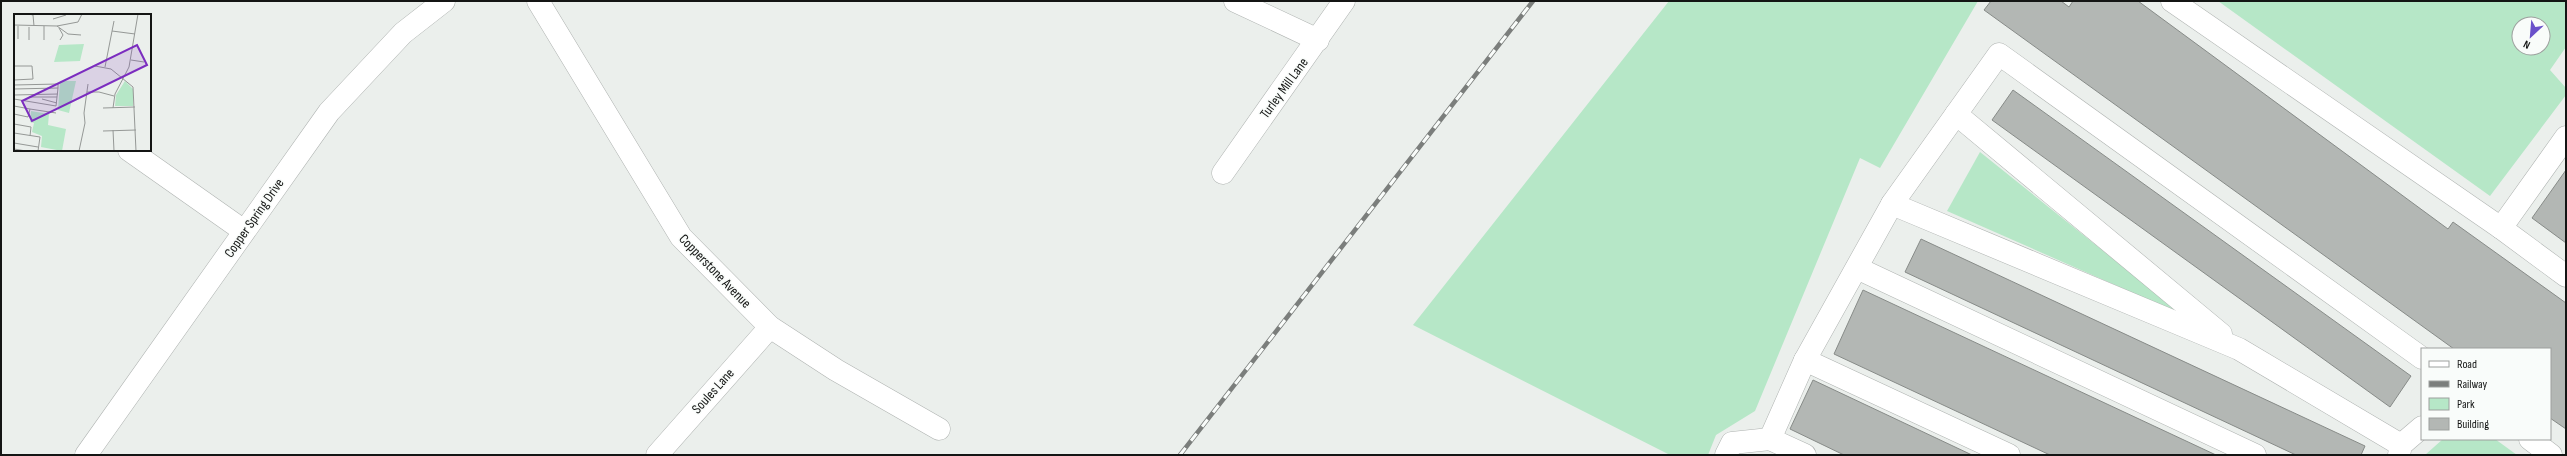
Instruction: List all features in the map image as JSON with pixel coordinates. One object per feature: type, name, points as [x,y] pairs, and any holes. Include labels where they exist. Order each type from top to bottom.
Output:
[{"type":"street","name":"Copper Spring Drive","points":[[86,455],[329,112],[403,33],[444,1]]},
{"type":"street","name":"Copperstone Avenue","points":[[538,1],[681,237],[770,327],[836,370],[940,429]]},
{"type":"street","points":[[1235,1],[1318,40]]},
{"type":"street","name":"Turley Mill Lane","points":[[1223,173],[1344,1]]},
{"type":"street","points":[[2172,1],[2501,228],[2566,276]]},
{"type":"street","points":[[1770,439],[1805,360],[1892,204],[1999,54],[2421,357]]},
{"type":"street","points":[[1956,114],[2239,349],[2400,450],[2421,428]]},
{"type":"street","points":[[2501,228],[2566,136]]},
{"type":"street","points":[[130,151],[244,231]]},
{"type":"street","points":[[1892,204],[2239,349]]},
{"type":"street","points":[[1857,268],[2255,455]]},
{"type":"street","name":"Soules Lane","points":[[657,455],[770,327]]},
{"type":"street","points":[[1805,360],[2009,455]]},
{"type":"street","points":[[1726,455],[1732,443],[1770,439],[1805,455]]},
{"type":"street","points":[[2531,440],[2551,455]]},
{"type":"green space","points":[[1669,1],[1978,1],[1880,168],[1860,158],[1755,411],[1716,435],[1708,455],[1670,455],[1413,325]]},
{"type":"green space","points":[[2218,1],[2566,1],[2566,47],[2550,70],[2566,88],[2566,95],[2490,196]]},
{"type":"green space","points":[[1980,152],[2183,315],[1947,211]]},
{"type":"green space","points":[[2442,440],[2496,440],[2517,455],[2425,455]]},
{"type":"building","points":[[1991,1],[2061,1],[2069,7],[2073,1],[2138,1],[2448,229],[2453,222],[2566,303],[2566,429],[2551,419],[2551,348],[2453,348],[1984,10]]},
{"type":"building","points":[[2013,90],[2411,376],[2390,407],[1992,120]]},
{"type":"building","points":[[2566,170],[2566,243],[2532,218]]},
{"type":"building","points":[[1921,239],[2365,446],[2361,455],[2296,455],[1905,272]]},
{"type":"building","points":[[1863,290],[2216,455],[2050,455],[1834,354]]},
{"type":"building","points":[[1813,380],[1972,455],[1844,455],[1790,429]]},
{"type":"railway","points":[[1180,455],[1533,1]]}]
